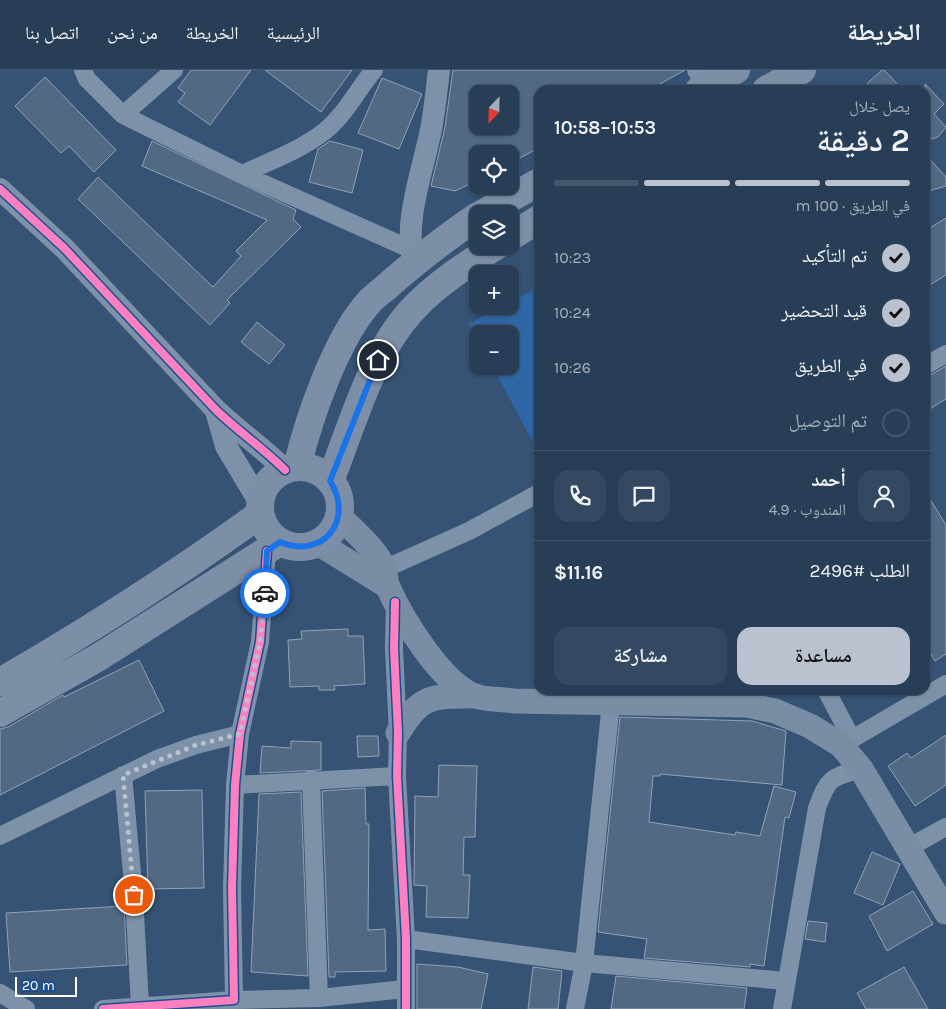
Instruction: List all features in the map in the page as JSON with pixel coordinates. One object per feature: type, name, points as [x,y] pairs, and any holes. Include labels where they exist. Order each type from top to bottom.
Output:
[{"type":"main road","points":[[707,83],[736,70]]},
{"type":"main road","points":[[775,85],[802,70]]},
{"type":"main road","points":[[498,205],[534,185]]},
{"type":"main road","points":[[274,546],[264,525],[260,508],[268,482],[291,468],[328,377],[354,321],[370,300],[412,256],[469,221]]},
{"type":"main road","points":[[519,231],[534,222]]},
{"type":"main road","points":[[330,481],[378,360],[397,329],[439,285],[483,255]]},
{"type":"main road","points":[[0,713],[99,657],[274,546],[304,547],[318,543],[334,528],[339,516],[340,504],[337,492],[330,481],[321,473],[291,468]]},
{"type":"main road","points":[[0,682],[94,627],[168,580],[260,508]]},
{"type":"main road","points":[[339,516],[366,542],[384,583],[437,667],[456,684],[476,696]]},
{"type":"main road","points":[[318,543],[384,583]]},
{"type":"main road","points":[[398,733],[417,706],[430,699],[476,696],[514,701],[747,705],[775,711],[847,742],[946,912]]},
{"type":"street","points":[[82,70],[87,79],[123,115],[412,256],[416,198],[432,123],[439,70]]},
{"type":"street","points":[[123,115],[174,70]]},
{"type":"street","points":[[242,174],[293,150],[325,131],[348,106],[374,70]]},
{"type":"street","points":[[0,189],[64,248],[216,410],[242,435],[291,468]]},
{"type":"street","points":[[930,363],[946,354]]},
{"type":"street","points":[[216,410],[226,446],[260,508]]},
{"type":"street","points":[[406,1009],[406,939],[397,776],[398,733],[394,649],[384,583],[437,546],[534,496]]},
{"type":"street","points":[[235,1005],[232,888],[235,784],[240,734],[260,642],[274,546]]},
{"type":"street","points":[[930,693],[946,684]]},
{"type":"street","points":[[828,695],[847,742],[927,695]]},
{"type":"street","points":[[575,1009],[584,963],[611,703]]},
{"type":"street","points":[[0,836],[123,775],[196,745],[240,734]]},
{"type":"street","points":[[782,1009],[817,808],[822,795],[835,776],[861,769]]},
{"type":"street","points":[[123,775],[134,895],[140,1006]]},
{"type":"street","points":[[235,784],[397,776]]},
{"type":"street","points":[[311,779],[319,998]]},
{"type":"street","points":[[908,848],[946,827]]},
{"type":"street","points":[[406,939],[584,963],[786,981]]},
{"type":"street","points":[[103,1009],[140,1006],[235,1005],[405,989]]},
{"type":"street","points":[[0,993],[26,1009]]},
{"type":"shaded area","points":[[534,290],[534,444],[497,375],[519,375],[519,325],[469,324],[486,315],[519,315],[519,297]]},
{"type":"building","points":[[191,70],[251,70],[210,125],[178,102],[185,93],[178,88]]},
{"type":"building","points":[[265,70],[352,70],[321,112]]},
{"type":"building","points":[[453,70],[685,70],[658,85],[534,85],[534,151],[519,158],[519,145],[469,145],[469,184],[455,191],[431,186],[445,127]]},
{"type":"building","points":[[884,70],[898,85],[866,85]]},
{"type":"building","points":[[45,77],[116,150],[94,172],[69,146],[61,153],[15,106]]},
{"type":"building","points":[[382,78],[422,94],[399,149],[358,133]]},
{"type":"building","points":[[930,89],[944,104],[934,114],[946,127],[938,137],[930,139]]},
{"type":"building","points":[[152,141],[296,210],[293,219],[301,227],[227,300],[230,303],[210,325],[78,199],[98,177],[213,287],[241,256],[236,251],[267,220],[142,166]]},
{"type":"building","points":[[330,141],[363,150],[352,193],[309,182],[318,149]]},
{"type":"building","points":[[930,159],[946,177],[946,186],[930,191]]},
{"type":"building","points":[[946,218],[946,275],[930,285],[930,228]]},
{"type":"building","points":[[257,322],[285,345],[269,364],[241,342]]},
{"type":"building","points":[[946,366],[946,399],[930,409],[930,375]]},
{"type":"building","points":[[930,499],[946,525],[946,654],[935,661],[930,652]]},
{"type":"building","points":[[348,629],[348,636],[363,636],[365,684],[334,686],[335,690],[319,690],[319,686],[290,687],[288,640],[302,639],[301,631]]},
{"type":"building","points":[[139,660],[164,711],[0,795],[0,729],[8,727],[63,695],[64,697]]},
{"type":"building","points":[[620,717],[752,721],[786,731],[782,785],[660,774],[660,776],[653,776],[649,822],[735,835],[736,832],[760,836],[774,786],[796,792],[789,818],[785,817],[764,966],[750,964],[750,967],[644,958],[647,939],[598,932]]},
{"type":"building","points":[[946,735],[946,785],[915,806],[888,766],[907,753],[911,758]]},
{"type":"building","points":[[357,736],[378,736],[379,756],[358,757]]},
{"type":"building","points":[[291,741],[321,742],[321,770],[260,773],[262,746],[291,748]]},
{"type":"building","points":[[439,765],[477,766],[475,837],[464,837],[463,875],[470,875],[468,918],[426,917],[427,886],[414,885],[415,796],[438,797]]},
{"type":"building","points":[[365,788],[366,824],[369,824],[368,930],[385,929],[386,971],[335,972],[335,977],[329,977],[322,791]]},
{"type":"building","points":[[202,790],[204,888],[148,889],[145,791]]},
{"type":"building","points":[[301,792],[308,976],[251,972],[259,794]]},
{"type":"building","points":[[872,852],[900,864],[883,905],[854,893]]},
{"type":"building","points":[[913,891],[933,924],[887,951],[869,916]]},
{"type":"building","points":[[124,906],[127,965],[10,972],[6,913]]},
{"type":"building","points":[[808,921],[827,923],[825,942],[805,939]]},
{"type":"building","points":[[417,964],[458,967],[488,974],[481,1009],[417,1009]]},
{"type":"building","points":[[533,967],[562,971],[558,1009],[528,1009]]},
{"type":"building","points":[[904,967],[928,1009],[866,1009],[857,993]]},
{"type":"building","points":[[616,976],[747,988],[744,1009],[611,1009]]},
{"type":"cycle path","points":[[0,189],[64,248],[216,410],[285,470]]},
{"type":"cycle path","points":[[103,1009],[234,1000],[232,888],[235,785],[240,734],[260,642],[267,551]]},
{"type":"cycle path","points":[[395,602],[394,649],[398,733],[397,776],[406,939],[406,1009]]},
{"type":"way so far","points":[[134,895],[123,775],[157,759],[196,745],[240,734],[260,642],[265,593]]},
{"type":"route","points":[[265,593],[267,551],[280,542],[291,546],[304,547],[318,543],[326,538],[334,528],[339,516],[340,504],[337,492],[330,481],[378,360]]}]
